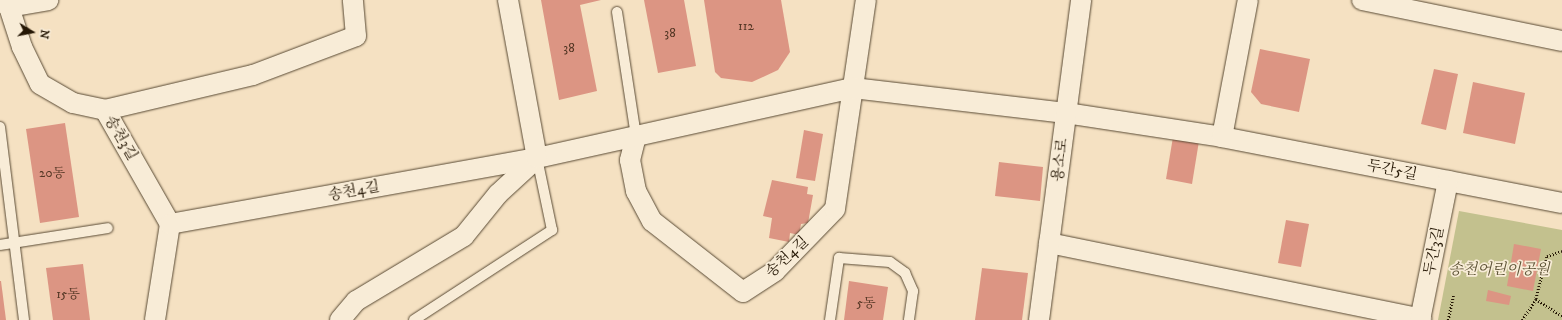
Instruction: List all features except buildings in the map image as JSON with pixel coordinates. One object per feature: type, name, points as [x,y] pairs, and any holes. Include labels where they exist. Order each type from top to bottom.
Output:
[{"type":"street","points":[[3,5],[48,0]]},
{"type":"street","points":[[105,110],[253,75],[356,36],[353,0]]},
{"type":"street","points":[[340,320],[356,301],[464,236],[498,194],[537,158],[508,0]]},
{"type":"street","points":[[853,88],[866,0]]},
{"type":"street","name":"용소로","points":[[1039,320],[1080,0]]},
{"type":"street","points":[[1222,137],[1248,0]]},
{"type":"street","points":[[1362,0],[1562,41]]},
{"type":"street","name":"송천3길","points":[[3,5],[40,84],[73,103],[105,110],[170,224]]},
{"type":"street","name":"송천4길","points":[[636,136],[630,160],[636,191],[652,221],[743,292],[775,271],[835,209],[853,88]]},
{"type":"street","name":"송천4길","points":[[170,224],[537,158],[853,88],[1066,112]]},
{"type":"street","name":"두간5길","points":[[1066,112],[1222,137],[1562,203]]},
{"type":"street","name":"두간3길","points":[[1420,320],[1448,181]]},
{"type":"street","points":[[155,320],[170,224]]},
{"type":"street","points":[[1049,243],[1420,320]]},
{"type":"lane","points":[[616,12],[636,136]]},
{"type":"lane","points":[[0,127],[24,320]]},
{"type":"lane","points":[[414,320],[552,230],[537,158]]},
{"type":"lane","points":[[0,245],[108,228]]},
{"type":"lane","points":[[830,320],[839,258],[890,262],[905,273],[913,291],[909,320]]},
{"type":"path","points":[[1522,320],[1536,299],[1547,257],[1562,251]]},
{"type":"path","points":[[1448,320],[1453,296]]},
{"type":"path","points":[[1536,299],[1562,316]]},
{"type":"green space","name":"송천어린이공원","points":[[1459,211],[1562,230],[1562,320],[1438,320]]}]
